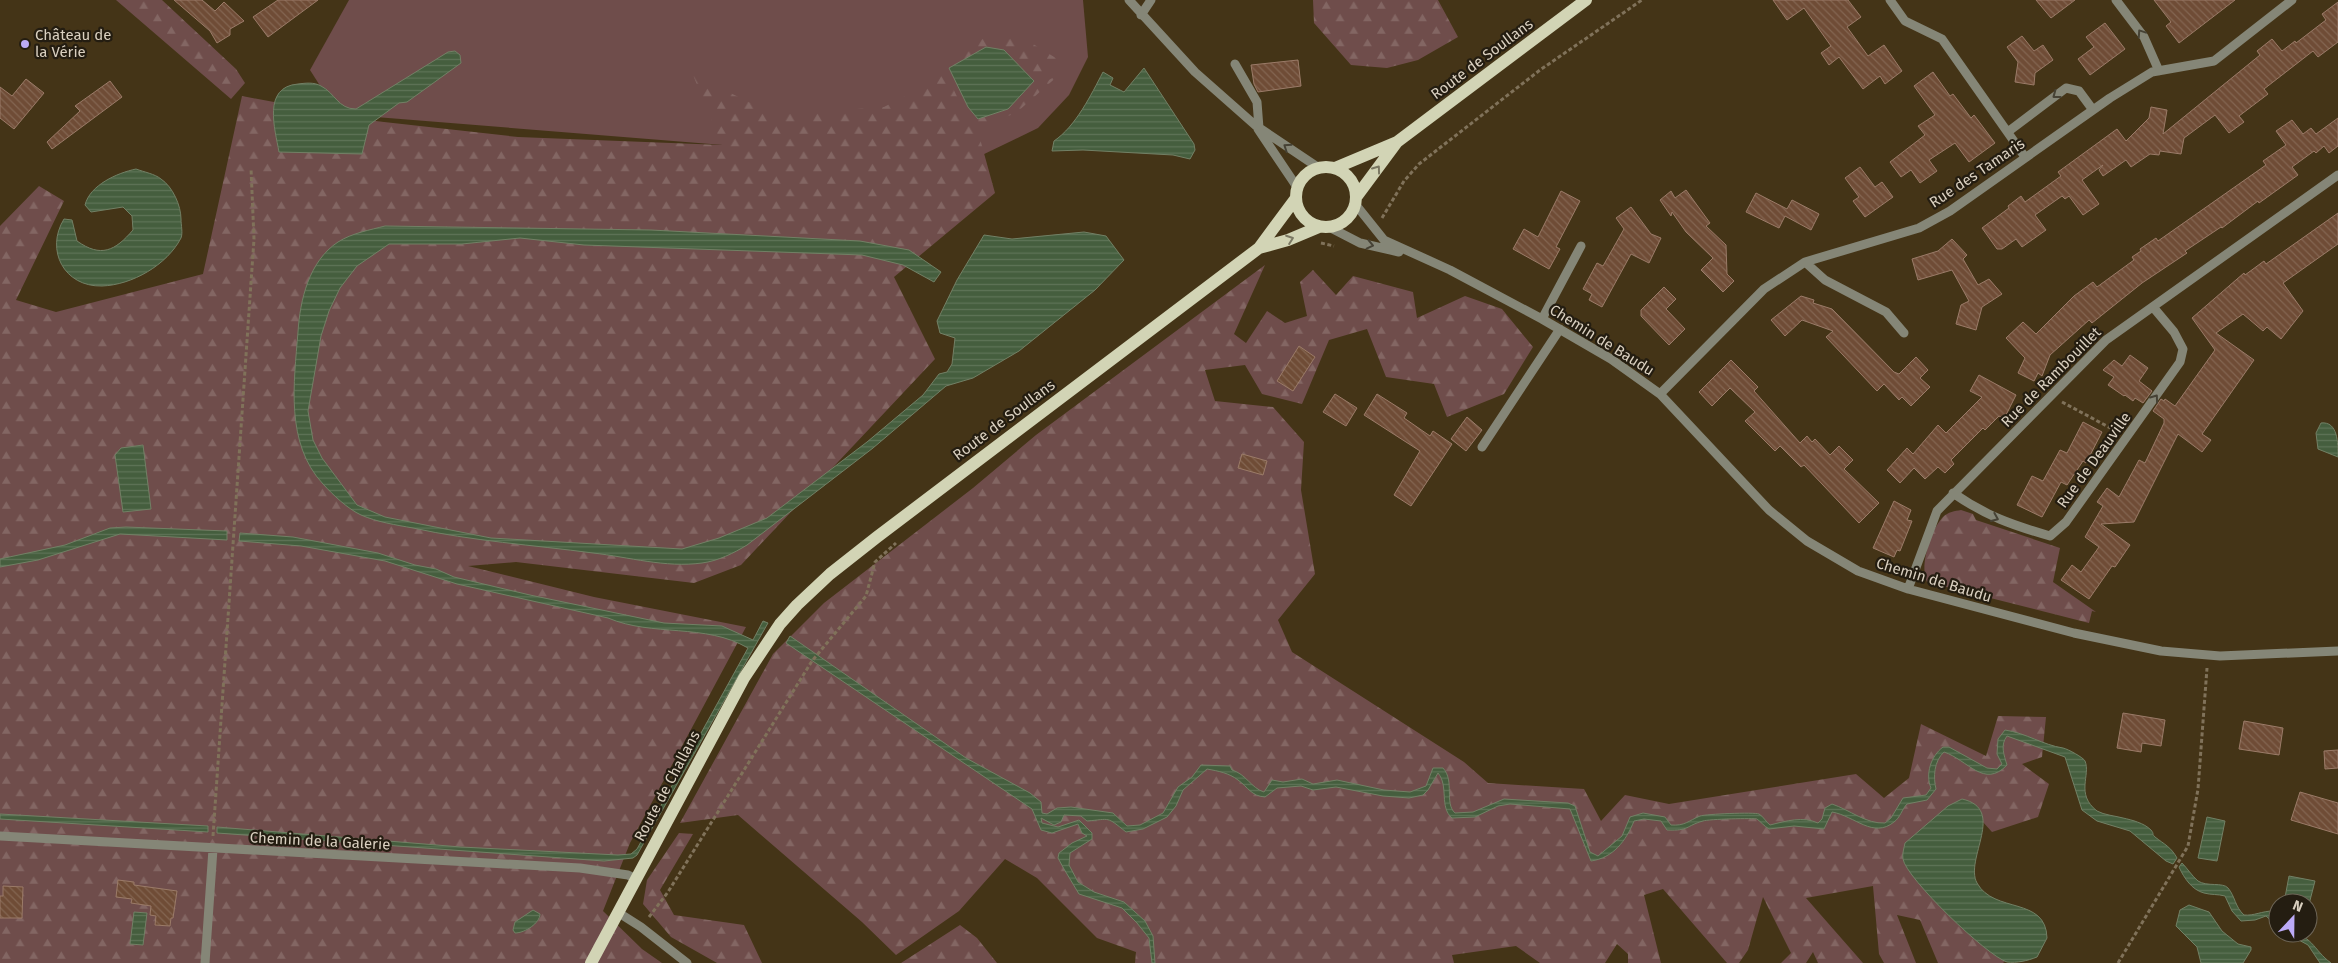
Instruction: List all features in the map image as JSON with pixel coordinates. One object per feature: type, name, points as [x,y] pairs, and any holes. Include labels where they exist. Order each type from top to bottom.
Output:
[{"type":"main road","name":"Route de Soullans","points":[[1335,168],[1397,142],[1586,0]]},
{"type":"main road","name":"Route de Soullans","points":[[1356,201],[1397,142]]},
{"type":"main road","points":[[1319,168],[1335,168],[1351,180],[1356,201],[1346,220],[1324,227],[1303,217],[1297,193],[1307,174],[1319,168]]},
{"type":"main road","name":"Route de Soullans","points":[[778,628],[797,605],[830,574],[876,537],[1259,248],[1297,193]]},
{"type":"main road","name":"Route de Soullans","points":[[1259,248],[1324,227]]},
{"type":"main road","name":"Route de Challans","points":[[591,963],[744,678],[778,628]]},
{"type":"street","points":[[1129,0],[1140,15],[1195,72],[1257,127],[1319,168]]},
{"type":"street","points":[[1140,15],[1152,0]]},
{"type":"street","points":[[1890,0],[1905,21],[1942,39],[2009,131],[2025,157]]},
{"type":"street","points":[[2116,0],[2144,37],[2159,70]]},
{"type":"street","name":"Rue des Tamaris","points":[[1660,394],[1764,289],[1805,262],[1919,228],[1950,211],[2093,110],[2152,72],[2214,61],[2292,0]]},
{"type":"street","points":[[1236,64],[1257,102],[1257,127],[1297,193]]},
{"type":"street","points":[[2009,131],[2066,88],[2079,91],[2093,110]]},
{"type":"street","name":"Rue de Rambouillet","points":[[1908,589],[1937,511],[2106,340],[2338,175]]},
{"type":"street","name":"Chemin de Baudu","points":[[1356,201],[1372,227],[1384,240],[1450,270],[1560,329],[1611,359],[1660,394],[1769,510],[1807,541],[1858,571],[1908,589],[2074,633],[2161,651],[2208,655],[2338,651]]},
{"type":"street","name":"Chemin de Baudu","points":[[1324,227],[1360,243],[1414,255]]},
{"type":"street","points":[[1542,319],[1581,246]]},
{"type":"street","points":[[1805,262],[1825,280],[1886,312],[1904,333]]},
{"type":"street","name":"Rue de Deauville","points":[[1953,493],[1979,511],[2013,526],[2050,536],[2066,522],[2180,362],[2183,349],[2174,332],[2153,307]]},
{"type":"street","points":[[1482,447],[1560,329]]},
{"type":"street","name":"Chemin de la Galerie","points":[[0,836],[580,868],[628,875],[636,879]]},
{"type":"street","points":[[205,963],[213,849]]},
{"type":"street","points":[[619,913],[641,927],[687,963]]},
{"type":"path","points":[[1372,227],[1385,216],[1404,181],[1419,164],[1540,70],[1642,0]]},
{"type":"path","points":[[213,849],[254,239],[251,168]]},
{"type":"path","points":[[1316,242],[1341,248]]},
{"type":"path","points":[[2050,396],[2127,437]]},
{"type":"path","points":[[641,927],[678,877],[812,661],[866,596],[876,562],[904,537]]},
{"type":"path","points":[[2118,963],[2188,846],[2198,789],[2208,655]]},
{"type":"green space","points":[[116,0],[162,0],[236,69],[245,83],[231,99]]},
{"type":"green space","points":[[349,0],[1083,0],[1088,57],[1069,95],[1038,128],[978,157],[723,145],[338,114],[310,70]]},
{"type":"green space","points":[[1313,0],[1438,0],[1458,37],[1418,60],[1387,68],[1351,65],[1314,23]]},
{"type":"green space","points":[[1015,33],[1059,60],[1040,80],[1001,42],[946,74],[965,113],[983,115],[1060,74],[1016,113],[977,128],[995,193],[894,277],[935,359],[741,565],[694,583],[516,562],[468,566],[594,597],[746,627],[630,843],[603,911],[642,949],[662,963],[0,963],[0,226],[39,186],[64,201],[16,300],[56,312],[203,274],[242,96],[375,121],[518,137],[722,145],[693,75],[776,115],[884,107],[913,92],[947,59],[986,37]]},
{"type":"green space","points":[[1265,265],[1234,334],[1246,343],[1267,311],[1285,323],[1307,316],[1300,282],[1313,270],[1336,295],[1353,276],[1413,292],[1417,318],[1465,296],[1502,309],[1533,347],[1504,394],[1447,417],[1434,384],[1386,377],[1367,329],[1329,340],[1302,404],[1262,394],[1245,365],[1205,370],[1215,401],[1273,407],[1304,442],[1301,490],[1315,574],[1278,620],[1292,652],[1464,762],[1488,783],[1584,789],[1601,821],[1625,795],[1669,804],[1856,774],[1884,798],[1909,778],[1921,724],[1986,756],[1998,716],[2046,717],[2042,757],[2022,764],[2049,784],[2038,817],[1992,832],[1962,799],[1904,862],[2005,961],[2003,963],[1938,963],[1920,920],[1897,915],[1916,963],[1884,963],[1879,954],[1873,886],[1806,898],[1863,963],[1818,963],[1813,952],[1806,963],[1781,963],[1791,953],[1763,897],[1748,950],[1739,963],[1727,963],[1663,889],[1644,895],[1661,963],[1628,963],[1628,954],[1617,944],[1605,963],[1540,963],[1516,946],[1452,955],[1454,963],[1135,963],[1136,952],[1097,938],[1037,878],[1005,859],[959,911],[896,955],[862,922],[738,815],[680,823],[773,654],[824,603],[973,488],[1036,435]]},
{"type":"green space","points":[[1961,510],[1973,514],[1976,520],[2060,548],[2053,582],[2096,612],[2092,611],[2089,623],[1927,582],[1924,567],[1925,558],[1934,530],[1945,515]]},
{"type":"green space","points":[[679,833],[693,834],[660,890],[674,915],[744,925],[762,963],[717,963],[671,937],[643,904],[647,880]]},
{"type":"green space","points":[[960,925],[977,938],[997,963],[901,963]]},
{"type":"shaded area","points":[[986,47],[1004,50],[1034,81],[1008,109],[978,119],[968,107],[949,68]]},
{"type":"shaded area","points":[[455,51],[460,55],[461,63],[407,102],[399,103],[369,125],[362,154],[279,152],[274,121],[275,101],[279,93],[287,87],[313,83],[326,89],[341,104],[356,109],[448,52]]},
{"type":"shaded area","points":[[1144,68],[1194,144],[1195,150],[1190,159],[1173,155],[1083,150],[1052,151],[1054,141],[1076,119],[1103,72],[1113,78],[1110,85],[1124,92]]},
{"type":"shaded area","points":[[136,169],[159,177],[173,192],[181,214],[181,238],[175,248],[158,265],[125,282],[102,286],[89,285],[77,280],[68,273],[58,254],[59,231],[64,219],[72,220],[77,241],[93,249],[107,250],[120,243],[133,230],[132,216],[123,207],[91,212],[85,205],[92,192],[105,181]]},
{"type":"shaded area","points":[[385,226],[651,230],[860,241],[909,250],[941,272],[934,282],[903,265],[862,255],[584,245],[520,238],[462,244],[389,244],[357,266],[340,288],[329,311],[321,336],[308,411],[313,440],[322,458],[357,505],[385,517],[491,538],[682,549],[719,538],[767,518],[867,442],[923,395],[939,374],[947,372],[952,364],[955,338],[940,333],[937,321],[957,280],[984,235],[1012,239],[1084,232],[1106,236],[1124,260],[1095,290],[1019,351],[973,378],[946,386],[873,448],[747,545],[731,554],[714,560],[702,563],[674,564],[480,540],[387,523],[356,512],[331,493],[323,484],[311,468],[302,450],[295,412],[296,351],[304,294],[313,270],[328,250],[349,236]]},
{"type":"shaded area","points":[[2321,423],[2327,423],[2334,429],[2338,457],[2318,449],[2316,433]]},
{"type":"shaded area","points":[[143,445],[151,509],[123,512],[115,455],[121,448]]},
{"type":"shaded area","points":[[110,528],[227,531],[227,540],[120,534],[38,560],[0,567],[0,559],[65,545]]},
{"type":"shaded area","points":[[240,533],[293,537],[378,553],[415,565],[436,569],[454,577],[530,595],[664,623],[722,626],[753,640],[763,621],[768,623],[637,855],[633,858],[604,861],[217,833],[217,827],[461,847],[618,855],[631,854],[637,849],[748,648],[714,635],[625,624],[608,618],[457,584],[385,561],[301,546],[239,541]]},
{"type":"shaded area","points":[[790,636],[966,758],[1030,793],[1041,802],[1042,813],[1047,814],[1057,808],[1071,807],[1113,813],[1127,826],[1140,825],[1163,813],[1178,787],[1192,777],[1201,765],[1230,766],[1232,770],[1264,792],[1272,780],[1283,782],[1302,779],[1313,784],[1337,780],[1384,790],[1410,792],[1426,786],[1433,768],[1443,768],[1447,773],[1450,804],[1455,813],[1473,812],[1504,799],[1568,803],[1575,806],[1590,852],[1598,856],[1622,836],[1630,817],[1643,813],[1665,817],[1671,825],[1683,824],[1704,815],[1740,813],[1759,814],[1770,825],[1800,820],[1818,823],[1822,819],[1825,808],[1832,804],[1865,819],[1885,823],[1891,818],[1903,798],[1926,795],[1931,788],[1929,771],[1932,760],[1943,747],[1949,747],[1987,768],[1997,769],[2002,764],[1997,754],[1998,739],[2005,730],[2065,749],[2082,758],[2086,766],[2085,791],[2090,805],[2097,811],[2145,825],[2155,837],[2170,848],[2177,858],[2173,864],[2166,861],[2130,831],[2097,821],[2082,810],[2065,757],[2007,736],[2003,746],[2007,765],[1999,772],[1983,774],[1944,752],[1938,760],[1935,769],[1936,789],[1927,800],[1907,804],[1896,820],[1886,827],[1871,827],[1832,812],[1824,829],[1794,826],[1769,829],[1757,819],[1722,819],[1707,820],[1684,829],[1667,830],[1661,821],[1644,819],[1634,821],[1623,842],[1612,852],[1591,861],[1570,809],[1510,804],[1498,806],[1475,817],[1452,818],[1446,808],[1443,784],[1438,773],[1423,795],[1409,798],[1383,796],[1336,787],[1313,790],[1301,786],[1277,788],[1265,797],[1253,793],[1231,776],[1207,769],[1183,790],[1176,806],[1167,817],[1143,829],[1126,832],[1111,821],[1087,821],[1081,816],[1064,815],[1061,822],[1054,825],[1041,818],[1042,823],[1058,827],[1079,820],[1092,833],[1092,839],[1070,853],[1069,865],[1078,882],[1094,892],[1124,902],[1145,921],[1153,936],[1155,963],[1152,963],[1149,938],[1137,923],[1122,908],[1079,894],[1058,858],[1059,853],[1072,843],[1087,836],[1082,833],[1078,824],[1052,833],[1041,830],[1032,809],[786,643]]},
{"type":"shaded area","points":[[1962,799],[1975,804],[1982,813],[1982,836],[1974,873],[1977,883],[1985,893],[1995,899],[2029,910],[2038,916],[2044,925],[2047,938],[2037,957],[2030,960],[2007,962],[1997,957],[1966,932],[1932,898],[1908,869],[1903,859],[1905,843],[1948,806]]},
{"type":"shaded area","points":[[0,814],[208,826],[208,832],[0,819]]},
{"type":"shaded area","points":[[2207,817],[2225,821],[2217,861],[2198,858]]},
{"type":"shaded area","points":[[2182,863],[2202,883],[2226,886],[2244,915],[2268,912],[2268,918],[2266,916],[2255,920],[2241,921],[2232,911],[2225,896],[2204,893],[2192,886],[2179,867]]},
{"type":"shaded area","points":[[2289,876],[2315,881],[2312,893],[2286,893]]},
{"type":"shaded area","points":[[2189,905],[2209,912],[2222,931],[2238,944],[2251,947],[2243,963],[2201,963],[2197,947],[2176,926],[2180,910]]},
{"type":"shaded area","points":[[533,910],[540,914],[538,921],[527,929],[515,933],[513,930],[515,922]]},
{"type":"shaded area","points":[[134,912],[147,913],[143,945],[130,944]]},
{"type":"shaded area","points":[[2304,943],[2312,943],[2331,963],[2320,963],[2308,945]]},
{"type":"building","points":[[174,0],[202,0],[215,11],[224,2],[244,21],[230,29],[230,35],[217,43],[210,31]]},
{"type":"building","points":[[278,0],[318,0],[268,37],[253,17]]},
{"type":"building","points":[[1773,0],[1848,0],[1861,17],[1847,27],[1868,56],[1884,45],[1902,71],[1885,84],[1880,76],[1863,89],[1839,57],[1829,65],[1821,53],[1831,46],[1804,8],[1787,20]]},
{"type":"building","points":[[2036,0],[2075,0],[2051,18]]},
{"type":"building","points":[[2154,0],[2235,0],[2179,43],[2166,26],[2171,22]]},
{"type":"building","points":[[2338,2],[2338,42],[2318,57],[2313,51],[2264,89],[2268,94],[2239,116],[2244,122],[2229,133],[2215,115],[2184,138],[2181,154],[2160,151],[2159,155],[2150,154],[2131,167],[2126,160],[2103,176],[2099,170],[2103,165],[2082,180],[2099,204],[2083,215],[2069,196],[2065,199],[2062,196],[2035,215],[2046,230],[2022,247],[2016,239],[2002,249],[1997,249],[1982,228],[2009,208],[2008,206],[2021,196],[2025,202],[2061,176],[2058,172],[2117,129],[2126,141],[2149,118],[2151,107],[2167,110],[2163,134],[2260,55],[2257,51],[2272,39],[2282,51],[2295,41],[2296,43],[2326,20],[2322,14]]},
{"type":"building","points":[[2105,23],[2125,49],[2090,75],[2078,59],[2094,47],[2086,37]]},
{"type":"building","points":[[2022,36],[2034,51],[2043,45],[2053,60],[2035,73],[2034,85],[2015,82],[2018,62],[2007,47]]},
{"type":"building","points":[[1298,60],[1301,86],[1258,92],[1254,84],[1251,65]]},
{"type":"building","points":[[1933,72],[1950,96],[1953,94],[1971,118],[1974,115],[1995,143],[1969,162],[1955,143],[1929,160],[1937,171],[1920,183],[1911,170],[1901,177],[1890,162],[1925,135],[1918,126],[1935,115],[1914,86]]},
{"type":"building","points":[[26,79],[44,93],[14,129],[0,118],[0,87],[12,96]]},
{"type":"building","points":[[110,81],[122,97],[52,149],[47,142],[80,111],[75,106]]},
{"type":"building","points":[[2338,118],[2338,146],[2329,153],[2324,146],[2316,153],[2314,151],[2292,167],[2298,175],[2259,203],[2258,201],[2222,228],[2185,251],[2187,253],[2142,283],[2092,323],[2089,320],[2050,355],[2042,376],[2038,373],[2034,381],[2018,373],[2025,358],[2006,338],[2023,322],[2036,334],[2074,296],[2093,282],[2097,287],[2134,260],[2132,257],[2141,251],[2140,249],[2156,238],[2158,241],[2266,165],[2263,161],[2286,145],[2276,131],[2292,120],[2303,134],[2311,128],[2316,134]]},
{"type":"building","points":[[1860,167],[1875,187],[1882,182],[1893,197],[1865,217],[1853,201],[1859,197],[1845,178]]},
{"type":"building","points":[[1686,190],[1710,223],[1706,226],[1726,245],[1727,274],[1734,281],[1723,292],[1701,270],[1713,258],[1686,232],[1672,212],[1671,216],[1660,200],[1671,191],[1675,198]]},
{"type":"building","points":[[1561,191],[1580,201],[1556,247],[1560,249],[1549,269],[1513,249],[1524,229],[1538,237]]},
{"type":"building","points":[[1756,193],[1787,209],[1792,200],[1819,214],[1811,230],[1785,216],[1779,228],[1746,212]]},
{"type":"building","points":[[1631,207],[1651,234],[1661,238],[1649,263],[1631,254],[1602,307],[1589,300],[1592,294],[1583,289],[1597,263],[1603,266],[1624,229],[1616,218]]},
{"type":"building","points":[[2338,213],[2338,244],[2283,283],[2303,311],[2281,339],[2267,327],[2263,331],[2243,314],[2216,333],[2254,360],[2202,434],[2211,440],[2202,452],[2178,434],[2134,522],[2101,524],[2130,545],[2115,567],[2112,566],[2089,599],[2061,580],[2072,565],[2081,572],[2099,547],[2085,537],[2103,506],[2097,502],[2107,488],[2119,497],[2139,460],[2145,463],[2164,423],[2164,419],[2153,411],[2161,399],[2164,401],[2165,399],[2175,406],[2215,350],[2192,318],[2244,273],[2245,275],[2264,261],[2266,264]]},
{"type":"building","points":[[1952,239],[1967,255],[1963,259],[1978,285],[1989,279],[2002,294],[1982,307],[1976,330],[1956,324],[1961,305],[1969,301],[1952,270],[1918,280],[1912,259],[1938,251]]},
{"type":"building","points":[[1664,287],[1676,299],[1666,309],[1685,329],[1669,345],[1641,316],[1641,310]]},
{"type":"building","points":[[1801,296],[1814,300],[1813,303],[1832,309],[1894,372],[1899,374],[1916,357],[1928,370],[1920,378],[1930,387],[1911,406],[1902,397],[1899,400],[1884,384],[1877,391],[1826,337],[1833,331],[1802,320],[1785,336],[1771,320]]},
{"type":"building","points":[[1299,346],[1315,357],[1293,391],[1277,381]]},
{"type":"building","points":[[2130,355],[2148,368],[2139,381],[2152,391],[2143,403],[2135,398],[2133,401],[2108,385],[2114,377],[2103,370],[2114,360],[2122,366]]},
{"type":"building","points":[[1731,360],[1758,387],[1754,391],[1800,443],[1807,436],[1812,442],[1815,439],[1830,455],[1839,446],[1853,460],[1844,469],[1879,503],[1859,523],[1804,465],[1801,467],[1780,446],[1775,451],[1745,421],[1755,412],[1730,388],[1712,406],[1699,392]]},
{"type":"building","points":[[1979,375],[2016,395],[2004,419],[1999,416],[1985,430],[1983,428],[1951,460],[1954,464],[1945,473],[1938,467],[1925,479],[1914,468],[1900,483],[1887,470],[1907,448],[1913,454],[1938,425],[1946,433],[1982,397],[1970,391]]},
{"type":"building","points":[[1335,394],[1357,408],[1346,426],[1323,412]]},
{"type":"building","points":[[1377,394],[1407,413],[1404,418],[1430,436],[1433,431],[1452,444],[1411,506],[1394,495],[1420,451],[1364,415]]},
{"type":"building","points":[[1467,417],[1482,430],[1466,451],[1451,439]]},
{"type":"building","points":[[2083,422],[2102,432],[2086,463],[2083,461],[2067,485],[2061,482],[2042,517],[2017,505],[2032,476],[2043,481],[2060,450],[2067,453]]},
{"type":"building","points":[[1242,454],[1267,461],[1263,475],[1238,468]]},
{"type":"building","points":[[1894,501],[1911,510],[1907,520],[1912,521],[1900,551],[1897,550],[1894,557],[1873,548]]},
{"type":"building","points":[[2123,713],[2165,720],[2161,746],[2142,743],[2141,752],[2117,748]]},
{"type":"building","points":[[2244,721],[2283,728],[2279,755],[2239,749]]},
{"type":"building","points":[[2338,750],[2338,768],[2325,769],[2324,751]]},
{"type":"building","points":[[2300,792],[2338,803],[2338,834],[2291,820]]},
{"type":"building","points":[[118,880],[134,882],[134,885],[177,891],[170,926],[155,925],[156,916],[150,915],[151,906],[131,903],[132,899],[116,897]]},
{"type":"building","points":[[3,886],[23,887],[22,918],[0,918],[0,896],[3,896]]},
{"type":"place","name":"Château de la Vérie","points":[[25,44]]}]
